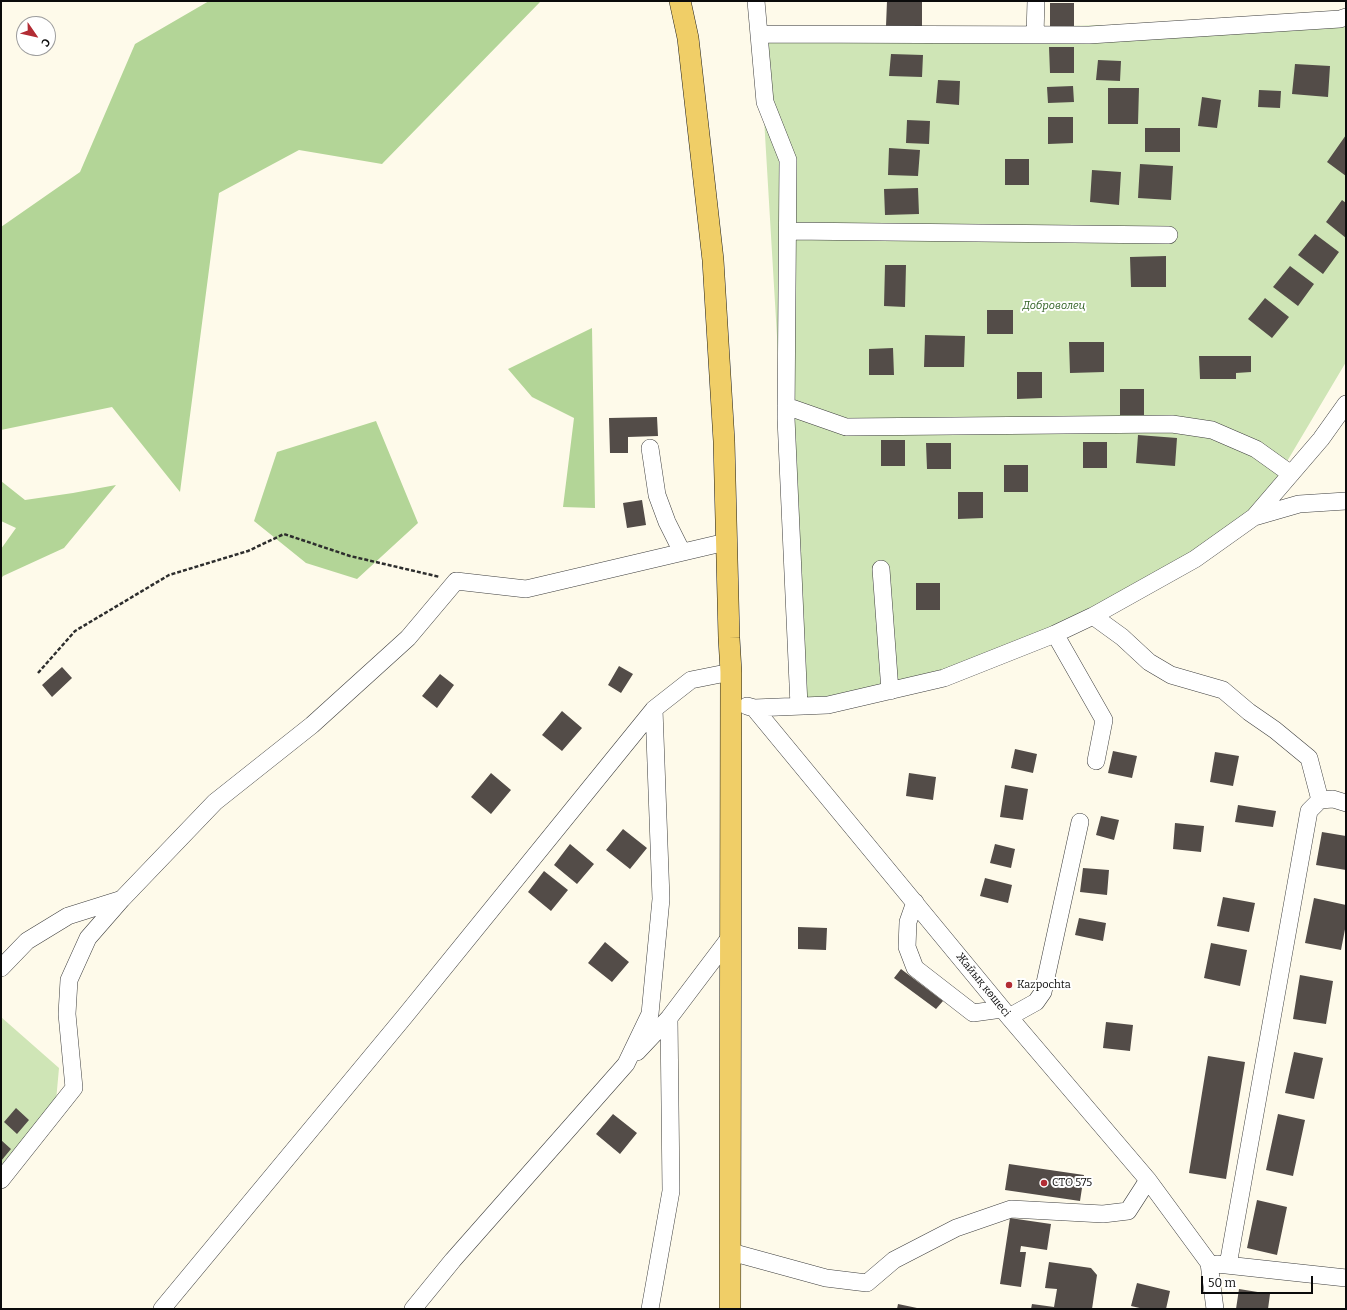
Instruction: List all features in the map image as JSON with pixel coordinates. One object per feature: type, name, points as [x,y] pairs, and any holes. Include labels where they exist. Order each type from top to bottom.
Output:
[{"type":"main road","points":[[680,1],[688,38],[713,260],[724,441],[731,672],[730,1309]]},
{"type":"street","points":[[756,1],[765,102],[788,160],[786,406],[799,706]]},
{"type":"street","points":[[1035,35],[1036,1]]},
{"type":"street","points":[[759,34],[1089,34],[1340,19],[1346,17]]},
{"type":"street","points":[[788,231],[1169,236]]},
{"type":"street","points":[[731,702],[754,708],[828,705],[890,691],[944,678],[1055,634],[1093,616],[1195,559],[1254,517],[1321,439],[1346,404]]},
{"type":"street","points":[[786,406],[846,427],[1172,424],[1212,430],[1256,449],[1291,474]]},
{"type":"street","points":[[650,448],[658,495],[667,522],[682,552]]},
{"type":"street","points":[[1254,517],[1299,504],[1346,502]]},
{"type":"street","points":[[1,1180],[74,1088],[67,1014],[69,980],[88,938],[122,899],[215,802],[312,725],[408,638],[456,581],[526,590],[726,542]]},
{"type":"street","points":[[881,569],[890,691]]},
{"type":"street","points":[[1093,616],[1122,637],[1149,662],[1171,675],[1223,690],[1249,712],[1275,730],[1309,758],[1320,800]]},
{"type":"street","points":[[1055,634],[1104,720],[1096,761]]},
{"type":"street","points":[[162,1309],[400,1022],[654,709],[691,680],[731,672]]},
{"type":"street","name":"Жайық көшесі","points":[[754,708],[1006,1013],[1148,1180],[1209,1263]]},
{"type":"street","points":[[626,1064],[650,1014],[660,899],[654,709]]},
{"type":"street","points":[[1228,1265],[1309,811],[1320,800],[1333,798],[1346,803]]},
{"type":"street","points":[[915,902],[908,922],[907,948],[915,968],[973,1013],[1006,1013],[1036,1002],[1043,992],[1080,822]]},
{"type":"street","points":[[1,968],[27,941],[68,916],[122,899]]},
{"type":"street","points":[[413,1309],[453,1260],[626,1064],[669,1018],[731,936]]},
{"type":"street","points":[[650,1309],[671,1191],[669,1018]]},
{"type":"street","points":[[730,1252],[826,1278],[867,1282],[894,1260],[956,1228],[1011,1209],[1103,1214],[1128,1210],[1148,1180]]},
{"type":"street","points":[[1215,1309],[1209,1263],[1346,1278]]},
{"type":"path","points":[[38,673],[75,631],[169,575],[248,551],[284,534],[350,556],[456,581]]},
{"type":"green space","points":[[209,1],[541,1],[382,164],[299,150],[219,193],[180,492],[112,407],[1,430],[1,227],[80,172],[135,44]]},
{"type":"green space","name":"Доброволец","points":[[1346,17],[1346,362],[1254,517],[1055,634],[890,691],[799,706],[759,34],[1340,19]]},
{"type":"green space","points":[[592,328],[595,508],[563,507],[574,418],[532,397],[508,369]]},
{"type":"green space","points":[[376,421],[418,523],[357,579],[306,563],[254,521],[277,452]]},
{"type":"green space","points":[[1,481],[25,500],[116,485],[64,548],[3,576],[1,579],[1,549],[16,528],[1,521]]},
{"type":"green space","points":[[1,1017],[59,1068],[56,1101],[1,1165]]},
{"type":"building","points":[[887,1],[922,1],[922,27],[886,26]]},
{"type":"building","points":[[1050,3],[1074,3],[1074,30],[1050,30]]},
{"type":"building","points":[[1049,47],[1074,47],[1074,73],[1050,73]]},
{"type":"building","points":[[891,54],[923,55],[922,77],[889,76]]},
{"type":"building","points":[[1098,60],[1121,61],[1120,81],[1096,80]]},
{"type":"building","points":[[1295,64],[1330,66],[1328,97],[1292,94]]},
{"type":"building","points":[[938,80],[960,81],[959,105],[936,103]]},
{"type":"building","points":[[1073,86],[1074,102],[1048,103],[1047,87]]},
{"type":"building","points":[[1108,88],[1139,88],[1138,124],[1108,124]]},
{"type":"building","points":[[1259,90],[1281,91],[1280,108],[1258,107]]},
{"type":"building","points":[[1202,97],[1221,100],[1217,128],[1198,126]]},
{"type":"building","points":[[1048,117],[1073,117],[1073,143],[1048,144]]},
{"type":"building","points":[[907,120],[930,121],[929,144],[906,143]]},
{"type":"building","points":[[1145,128],[1180,128],[1180,152],[1145,152]]},
{"type":"building","points":[[1346,135],[1346,176],[1327,162]]},
{"type":"building","points":[[889,148],[920,150],[918,176],[888,175]]},
{"type":"building","points":[[1005,159],[1029,159],[1029,185],[1005,185]]},
{"type":"building","points":[[1140,164],[1173,166],[1171,200],[1138,198]]},
{"type":"building","points":[[1092,170],[1121,172],[1119,205],[1090,202]]},
{"type":"building","points":[[918,188],[919,214],[885,215],[884,189]]},
{"type":"building","points":[[1342,200],[1346,203],[1346,238],[1326,222]]},
{"type":"building","points":[[1315,234],[1339,252],[1323,274],[1298,255]]},
{"type":"building","points":[[1166,256],[1166,287],[1131,287],[1130,257]]},
{"type":"building","points":[[885,265],[906,265],[905,307],[884,306]]},
{"type":"building","points":[[1290,266],[1314,284],[1298,306],[1273,287]]},
{"type":"building","points":[[1265,298],[1289,317],[1272,338],[1248,319]]},
{"type":"building","points":[[987,310],[1013,310],[1013,334],[987,334]]},
{"type":"building","points":[[925,335],[965,336],[964,367],[924,367]]},
{"type":"building","points":[[1069,342],[1104,342],[1104,372],[1070,373]]},
{"type":"building","points":[[893,348],[894,375],[869,375],[869,349]]},
{"type":"building","points":[[1199,356],[1251,356],[1251,372],[1236,373],[1236,379],[1200,379]]},
{"type":"building","points":[[1017,372],[1042,372],[1042,398],[1017,399]]},
{"type":"building","points":[[1120,389],[1144,389],[1144,415],[1120,415]]},
{"type":"building","points":[[657,417],[658,436],[628,437],[628,453],[610,453],[609,418]]},
{"type":"building","points":[[1138,435],[1177,438],[1175,466],[1136,463]]},
{"type":"building","points":[[881,440],[905,440],[905,466],[881,466]]},
{"type":"building","points":[[1083,442],[1107,442],[1107,468],[1083,468]]},
{"type":"building","points":[[926,443],[951,443],[951,469],[927,469]]},
{"type":"building","points":[[1004,465],[1028,465],[1028,492],[1004,492]]},
{"type":"building","points":[[958,492],[983,492],[983,518],[958,519]]},
{"type":"building","points":[[642,500],[646,525],[627,528],[623,503]]},
{"type":"building","points":[[916,583],[940,583],[940,610],[916,610]]},
{"type":"building","points":[[619,666],[633,674],[621,693],[608,685]]},
{"type":"building","points":[[62,667],[72,678],[52,697],[42,685]]},
{"type":"building","points":[[440,674],[454,685],[437,708],[422,696]]},
{"type":"building","points":[[562,711],[582,728],[562,751],[542,735]]},
{"type":"building","points":[[1015,749],[1037,754],[1033,773],[1011,768]]},
{"type":"building","points":[[1113,751],[1137,756],[1132,778],[1108,773]]},
{"type":"building","points":[[1215,752],[1239,756],[1233,786],[1210,782]]},
{"type":"building","points":[[491,773],[511,790],[491,814],[471,797]]},
{"type":"building","points":[[909,773],[936,777],[933,800],[906,796]]},
{"type":"building","points":[[1005,785],[1028,789],[1023,820],[1000,817]]},
{"type":"building","points":[[1238,805],[1276,811],[1273,827],[1235,822]]},
{"type":"building","points":[[1101,816],[1119,820],[1114,840],[1096,835]]},
{"type":"building","points":[[1175,823],[1204,826],[1201,852],[1173,849]]},
{"type":"building","points":[[623,829],[647,848],[630,869],[606,850]]},
{"type":"building","points":[[1322,832],[1346,836],[1346,870],[1316,865]]},
{"type":"building","points":[[570,844],[594,864],[577,884],[554,865]]},
{"type":"building","points":[[995,844],[1015,849],[1011,868],[990,863]]},
{"type":"building","points":[[1083,868],[1109,870],[1107,895],[1080,892]]},
{"type":"building","points":[[544,871],[568,890],[551,911],[528,892]]},
{"type":"building","points":[[985,878],[1012,885],[1008,903],[980,896]]},
{"type":"building","points":[[1223,897],[1255,903],[1249,932],[1217,926]]},
{"type":"building","points":[[1314,898],[1346,905],[1346,924],[1341,950],[1305,943]]},
{"type":"building","points":[[1079,918],[1106,923],[1103,941],[1075,935]]},
{"type":"building","points":[[798,927],[827,928],[826,950],[798,949]]},
{"type":"building","points":[[605,942],[629,962],[612,982],[588,963]]},
{"type":"building","points":[[1211,943],[1247,950],[1240,986],[1204,978]]},
{"type":"building","points":[[901,969],[943,1001],[936,1009],[894,978]]},
{"type":"building","points":[[1300,975],[1333,981],[1326,1024],[1293,1019]]},
{"type":"building","points":[[1106,1022],[1133,1025],[1130,1051],[1103,1048]]},
{"type":"building","points":[[1294,1052],[1323,1058],[1314,1099],[1285,1093]]},
{"type":"building","points":[[1208,1056],[1245,1062],[1226,1179],[1189,1173]]},
{"type":"building","points":[[16,1108],[29,1120],[17,1134],[4,1122]]},
{"type":"building","points":[[613,1114],[637,1133],[620,1154],[596,1134]]},
{"type":"building","points":[[1278,1114],[1305,1120],[1293,1176],[1266,1170]]},
{"type":"building","points":[[1,1140],[11,1149],[1,1161]]},
{"type":"building","name":"СТО 575","points":[[1009,1164],[1084,1175],[1080,1201],[1005,1190]]},
{"type":"building","points":[[1257,1200],[1287,1207],[1277,1255],[1247,1248]]},
{"type":"building","points":[[1010,1218],[1051,1224],[1047,1250],[1021,1246],[1020,1252],[1026,1252],[1021,1287],[1000,1284]]},
{"type":"building","points":[[1049,1262],[1091,1268],[1097,1275],[1092,1309],[1031,1309],[1032,1304],[1054,1307],[1057,1289],[1045,1288]]},
{"type":"building","points":[[1137,1283],[1170,1291],[1166,1309],[1144,1309],[1131,1306]]},
{"type":"building","points":[[1239,1289],[1270,1294],[1268,1309],[1236,1309]]},
{"type":"building","points":[[898,1304],[917,1308],[917,1309],[897,1309]]},
{"type":"place","name":"Kazpochta","points":[[1009,985]]},
{"type":"place","name":"СТО 575","points":[[1044,1183]]}]
